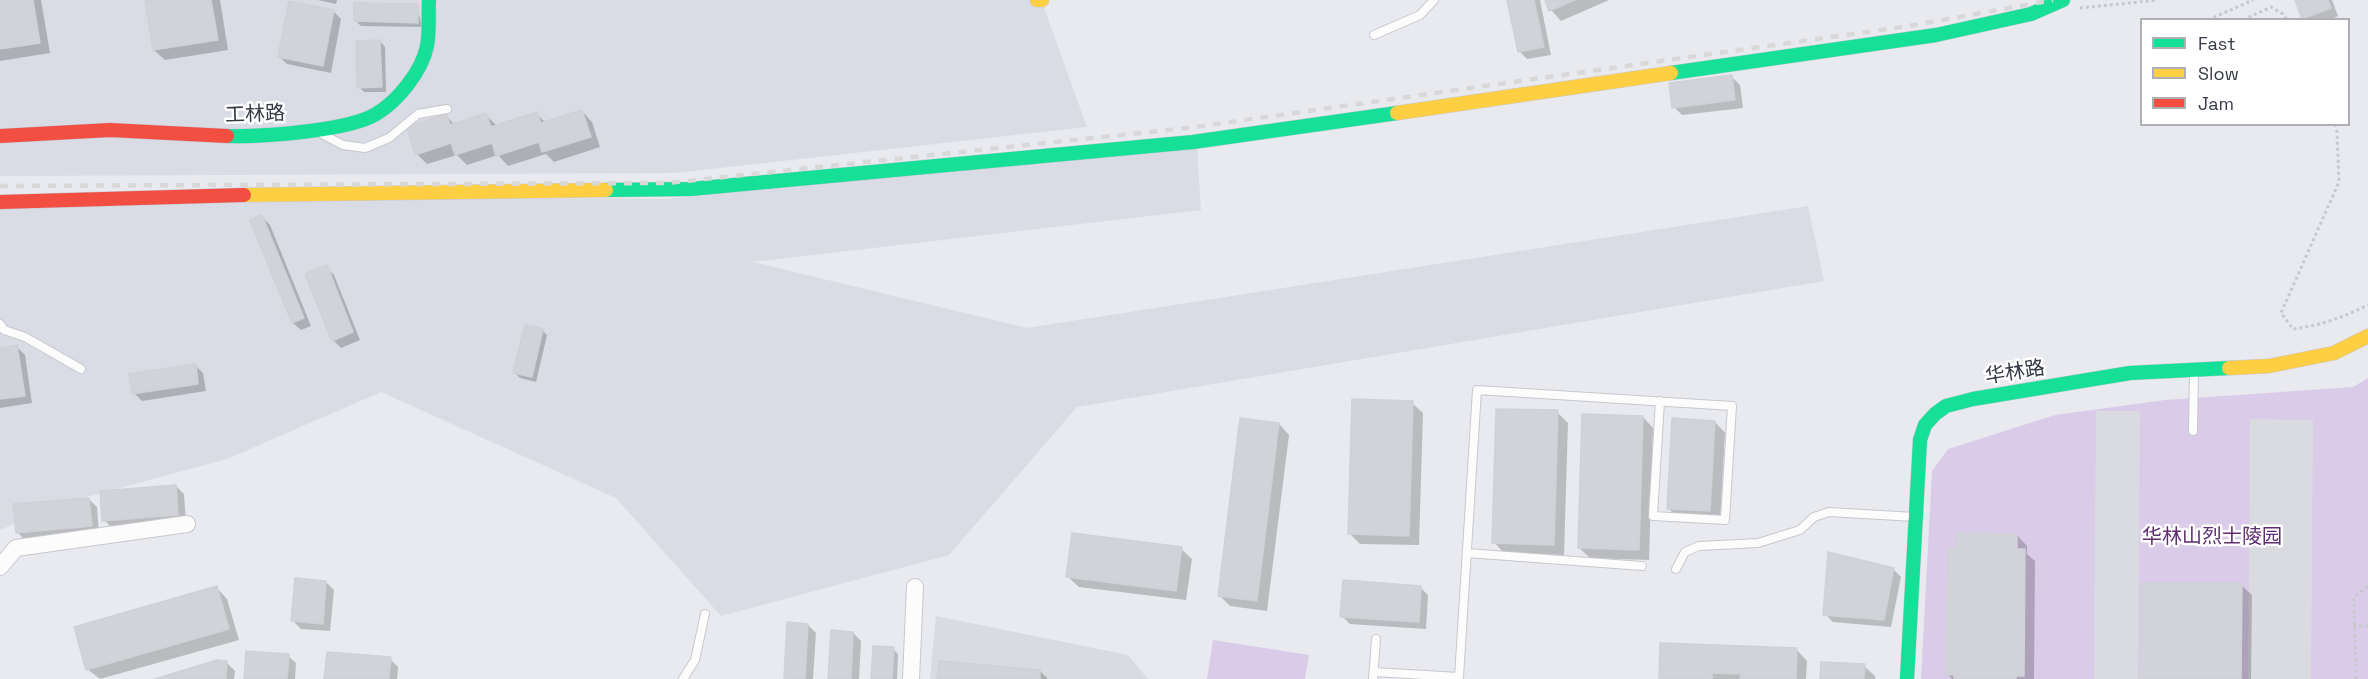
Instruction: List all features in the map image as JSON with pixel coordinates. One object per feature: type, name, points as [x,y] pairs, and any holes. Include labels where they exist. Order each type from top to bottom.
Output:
[{"type":"street","name":"工林路","points":[[0,136],[110,130],[258,137],[349,124],[375,115],[396,99],[414,76],[427,47],[429,0]]},
{"type":"street","points":[[1037,0],[1042,0]]},
{"type":"street","points":[[0,202],[266,194],[691,189],[1193,142],[1936,35],[2068,4]]},
{"type":"street","name":"华林路","points":[[1907,679],[1920,440],[1925,425],[1935,414],[1946,406],[1973,399],[2130,373],[2269,366],[2334,353],[2368,336]]},
{"type":"street","points":[[0,567],[16,548],[187,524]]},
{"type":"street","points":[[911,679],[915,587]]},
{"type":"lane","points":[[1374,35],[1420,15],[1434,0]]},
{"type":"lane","points":[[314,130],[343,145],[365,148],[389,138],[418,114],[447,109]]},
{"type":"lane","points":[[0,324],[4,330],[25,337],[81,369]]},
{"type":"lane","points":[[2193,370],[2193,431]]},
{"type":"lane","points":[[1376,639],[1373,675],[1459,677],[1477,390],[1660,401],[1732,406],[1725,520],[1653,516],[1660,401]]},
{"type":"lane","points":[[1676,569],[1685,552],[1699,546],[1758,543],[1800,530],[1814,517],[1829,512],[1916,517]]},
{"type":"lane","points":[[1467,554],[1642,566]]},
{"type":"lane","points":[[683,679],[695,660],[705,614]]},
{"type":"path","points":[[2068,4],[2158,0]]},
{"type":"path","points":[[2212,18],[2253,0]]},
{"type":"path","points":[[2247,18],[2271,6],[2286,18]]},
{"type":"path","points":[[2335,126],[2339,182],[2281,313],[2293,329],[2310,327],[2345,316],[2368,305]]},
{"type":"path","points":[[2356,679],[2354,597],[2368,586]]},
{"type":"path","points":[[2353,626],[2368,626]]},
{"type":"shaded area","points":[[0,0],[1032,0],[1043,5],[1087,127],[675,173],[0,176]]},
{"type":"shaded area","points":[[1197,145],[1201,210],[753,262],[1027,328],[1808,206],[1824,281],[1077,407],[949,555],[721,616],[616,498],[381,392],[227,459],[53,506],[0,530],[0,195],[668,199]]},
{"type":"shaded area","points":[[2096,411],[2140,411],[2138,679],[2094,679]]},
{"type":"shaded area","points":[[2250,419],[2313,420],[2311,679],[2248,679]]},
{"type":"shaded area","points":[[936,616],[1128,655],[1148,679],[930,679]]},
{"type":"green space","name":"华林山烈士陵园","points":[[2368,378],[2368,679],[1921,679],[1932,471],[1948,449],[2055,415],[2165,400],[2353,387]]},
{"type":"green space","points":[[1213,640],[1309,655],[1305,679],[1207,679]]},
{"type":"building","points":[[0,0],[33,0],[40,43],[0,49]]},
{"type":"building","points":[[145,0],[211,0],[218,40],[153,50]]},
{"type":"building","points":[[1507,0],[1534,0],[1544,47],[1518,52]]},
{"type":"building","points":[[1545,0],[1575,0],[1549,11]]},
{"type":"building","points":[[2295,0],[2328,0],[2331,8],[2302,18]]},
{"type":"building","points":[[289,1],[334,10],[323,66],[278,57]]},
{"type":"building","points":[[354,3],[418,4],[418,23],[354,21]]},
{"type":"building","points":[[380,40],[382,87],[357,88],[356,41]]},
{"type":"building","points":[[1732,75],[1735,100],[1672,108],[1669,83]]},
{"type":"building","points":[[582,110],[591,137],[542,152],[539,142],[496,156],[492,143],[455,155],[451,143],[415,155],[407,127],[446,114],[450,125],[486,113],[491,127],[537,112],[541,123]]},
{"type":"building","points":[[262,215],[304,318],[292,323],[250,220]]},
{"type":"building","points":[[327,265],[353,332],[332,341],[305,274]]},
{"type":"building","points":[[525,325],[543,329],[532,377],[513,373]]},
{"type":"building","points":[[17,345],[25,396],[0,399],[0,348]]},
{"type":"building","points":[[196,364],[198,384],[132,394],[129,374]]},
{"type":"building","points":[[1352,399],[1413,401],[1409,536],[1348,534]]},
{"type":"building","points":[[1496,409],[1558,410],[1554,545],[1492,543]]},
{"type":"building","points":[[1582,414],[1643,416],[1639,550],[1578,548]]},
{"type":"building","points":[[1240,418],[1279,423],[1257,601],[1218,596]]},
{"type":"building","points":[[1672,418],[1715,421],[1710,511],[1667,509]]},
{"type":"building","points":[[176,485],[178,515],[102,521],[100,491]]},
{"type":"building","points":[[89,498],[92,526],[16,533],[13,504]]},
{"type":"building","points":[[1072,533],[1182,547],[1176,591],[1066,577]]},
{"type":"building","points":[[1956,533],[2017,534],[2017,549],[2025,549],[2024,676],[2016,676],[2016,679],[1954,679],[1954,675],[1946,675],[1948,548],[1956,548]]},
{"type":"building","points":[[1828,552],[1894,568],[1884,620],[1823,615]]},
{"type":"building","points":[[295,578],[326,581],[323,624],[291,621]]},
{"type":"building","points":[[1343,580],[1421,586],[1419,622],[1340,617]]},
{"type":"building","points":[[2141,583],[2242,583],[2241,679],[2140,679]]},
{"type":"building","points":[[217,586],[229,629],[86,670],[74,627]]},
{"type":"building","points":[[787,622],[808,624],[805,679],[784,679]]},
{"type":"building","points":[[831,630],[853,632],[851,679],[828,679]]},
{"type":"building","points":[[1660,643],[1797,648],[1796,679],[1740,679],[1741,674],[1712,673],[1712,679],[1659,679]]},
{"type":"building","points":[[873,646],[894,647],[892,679],[871,679]]},
{"type":"building","points":[[246,651],[289,654],[287,679],[244,679]]},
{"type":"building","points":[[327,652],[391,657],[389,679],[324,679]]},
{"type":"building","points":[[217,660],[227,661],[226,679],[155,679]]},
{"type":"building","points":[[939,661],[1040,670],[1040,679],[937,679]]},
{"type":"building","points":[[1821,662],[1865,664],[1864,679],[1820,679]]},
{"type":"railway","points":[[0,186],[667,183],[1188,128],[1909,26],[2053,0]]},
{"type":"traffic: fast","points":[[227,136],[282,134],[326,129],[363,120],[376,114],[393,101],[408,84],[420,65],[428,40],[429,0]]},
{"type":"traffic: fast","points":[[1671,73],[1936,35],[2031,14],[2063,0]]},
{"type":"traffic: fast","points":[[606,190],[691,189],[1193,142],[1397,113]]},
{"type":"traffic: fast","points":[[1907,679],[1920,440],[1925,425],[1935,414],[1946,406],[1973,399],[2130,373],[2229,368]]},
{"type":"traffic: slow","points":[[1037,0],[1042,0]]},
{"type":"traffic: slow","points":[[1397,113],[1671,73]]},
{"type":"traffic: slow","points":[[244,195],[606,190]]},
{"type":"traffic: slow","points":[[2229,368],[2269,366],[2334,353],[2368,336]]},
{"type":"traffic: jam","points":[[0,136],[110,130],[227,136]]},
{"type":"traffic: jam","points":[[0,202],[244,195]]}]
